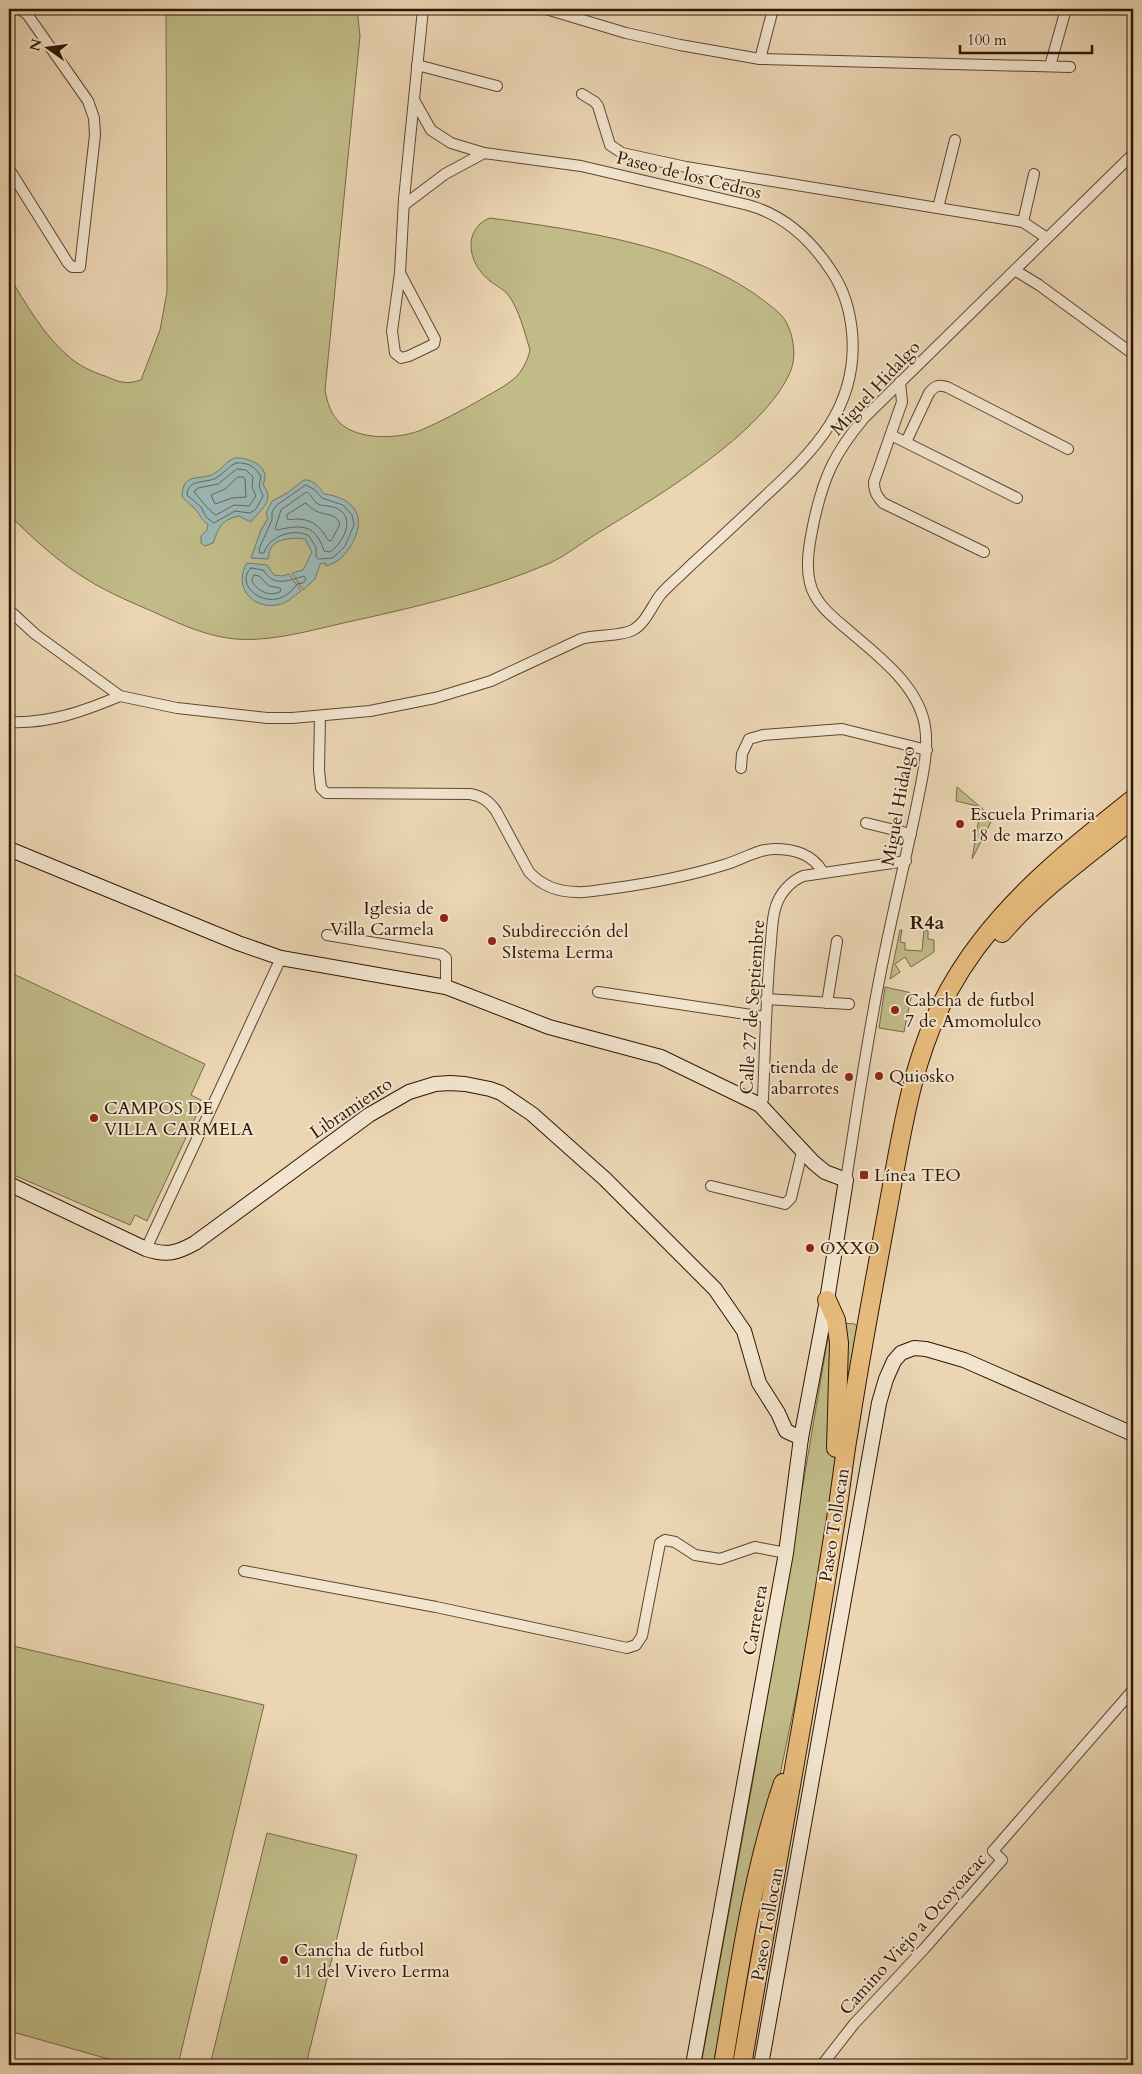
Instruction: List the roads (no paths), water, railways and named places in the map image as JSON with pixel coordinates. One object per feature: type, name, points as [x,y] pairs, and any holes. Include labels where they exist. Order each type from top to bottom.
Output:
[{"type":"highway","name":"Paseo Tollocan","points":[[742,2065],[834,1531],[852,1408],[912,1085],[934,1022],[948,990],[987,933],[1032,884],[1077,844],[1133,799]]},
{"type":"highway","points":[[948,990],[974,967],[1007,927],[1029,905],[1090,852],[1133,819]]},
{"type":"highway","points":[[826,1300],[836,1320],[839,1343],[834,1531]]},
{"type":"highway","points":[[723,2065],[751,1903],[772,1816],[798,1740]]},
{"type":"main road","points":[[9,849],[238,943],[281,958],[446,987],[549,1027],[661,1057],[760,1105],[802,1152],[825,1172],[846,1180]]},
{"type":"main road","name":"Libramiento","points":[[9,1184],[146,1249],[167,1254],[182,1251],[195,1243],[369,1116],[409,1092],[435,1084],[450,1083],[490,1089],[501,1093],[532,1114],[605,1180],[714,1289],[744,1331],[759,1383],[778,1413],[786,1431],[801,1438]]},
{"type":"main road","name":"Carretera","points":[[693,2065],[786,1553],[801,1438],[846,1180]]},
{"type":"main road","points":[[761,2065],[879,1403],[894,1361],[900,1353],[914,1348],[926,1349],[956,1358],[1133,1434]]},
{"type":"street","points":[[9,169],[68,263],[76,268],[81,266],[95,135],[94,118],[88,101],[27,14],[19,9]]},
{"type":"street","points":[[400,273],[435,339],[434,344],[406,358],[398,356],[393,347],[393,323],[400,273],[404,206],[423,9]]},
{"type":"street","points":[[546,9],[635,35],[689,47],[760,59],[1070,68]]},
{"type":"street","points":[[760,59],[773,9]]},
{"type":"street","points":[[1050,66],[1066,9]]},
{"type":"street","points":[[417,65],[497,86]]},
{"type":"street","points":[[582,94],[598,106],[610,145],[622,153],[686,166],[1023,222],[1047,238]]},
{"type":"street","name":"Paseo de los Cedros","points":[[120,696],[177,708],[239,716],[292,718],[370,711],[434,698],[491,681],[593,635],[631,631],[643,620],[667,588],[801,463],[834,420],[848,387],[853,357],[851,326],[844,294],[826,262],[806,239],[780,218],[748,204],[581,166],[484,153],[451,143],[437,135],[426,124],[414,100]]},
{"type":"street","points":[[938,208],[955,140]]},
{"type":"street","points":[[404,206],[445,174],[484,153]]},
{"type":"street","name":"Miguel Hidalgo","points":[[846,1180],[885,952],[906,861],[927,750],[923,718],[913,695],[897,674],[830,615],[818,600],[810,581],[811,535],[828,471],[835,456],[851,434],[900,382],[1016,271],[1133,154]]},
{"type":"street","points":[[1023,222],[1034,174]]},
{"type":"street","points":[[1016,271],[1039,285],[1133,354]]},
{"type":"street","points":[[900,382],[902,402],[874,482],[877,496],[883,503],[984,552]]},
{"type":"street","points":[[906,442],[929,393],[934,387],[940,385],[947,386],[1068,450]]},
{"type":"street","points":[[891,435],[1017,498]]},
{"type":"street","points":[[9,610],[35,634],[120,696]]},
{"type":"street","points":[[9,722],[48,720],[81,712],[120,696]]},
{"type":"street","points":[[320,716],[319,770],[321,788],[326,793],[470,794],[481,797],[491,804],[496,811],[537,881],[552,888],[578,892],[625,887],[711,869],[773,849],[793,850],[806,854],[817,863],[823,872]]},
{"type":"street","points":[[742,768],[742,754],[749,739],[763,735],[842,729],[927,750]]},
{"type":"street","points":[[866,823],[911,834]]},
{"type":"street","name":"Calle 27 de Septiembre","points":[[760,1105],[763,1099],[766,998],[775,907],[794,880],[803,876],[906,861]]},
{"type":"street","points":[[327,935],[441,954],[446,958],[446,987]]},
{"type":"street","points":[[827,1003],[837,940]]},
{"type":"street","points":[[146,1249],[281,958]]},
{"type":"street","points":[[598,992],[766,1017]]},
{"type":"street","points":[[766,998],[849,1004]]},
{"type":"street","points":[[711,1186],[785,1204],[791,1198],[802,1152]]},
{"type":"street","points":[[244,1571],[436,1607],[627,1648],[636,1646],[642,1636],[660,1543],[665,1540],[675,1542],[695,1555],[720,1559],[755,1547],[786,1553]]},
{"type":"street","name":"Camino Viejo a Ocoyoacac","points":[[822,2065],[854,2024],[924,1949],[1002,1860],[993,1851],[1133,1690]]},
{"type":"water","points":[[235,458],[247,459],[262,468],[265,473],[263,484],[268,493],[268,499],[251,522],[239,516],[224,522],[219,528],[213,543],[205,546],[201,543],[201,536],[207,530],[208,524],[203,521],[196,510],[183,498],[183,488],[189,480],[210,476]]},
{"type":"water","points":[[304,480],[313,482],[324,494],[341,499],[354,508],[357,514],[358,530],[346,553],[331,564],[326,566],[325,563],[320,564],[315,579],[303,590],[292,573],[303,570],[312,552],[305,539],[292,538],[282,540],[271,548],[268,559],[251,558],[261,530],[268,518],[266,513],[272,501],[287,493]]},
{"type":"water","points":[[247,563],[267,565],[274,575],[282,576],[289,574],[301,591],[290,600],[277,605],[268,605],[252,600],[243,587],[242,580]]},
{"type":"place","name":"Escuela Primaria 18 de marzo","points":[[960,824]]},
{"type":"place","name":"Iglesia de Villa Carmela","points":[[444,918]]},
{"type":"place","name":"Subdirección del SIstema Lerma","points":[[492,941]]},
{"type":"place","name":"Cabcha de futbol 7 de Amomolulco","points":[[895,1010]]},
{"type":"place","name":"Quiosko","points":[[879,1076]]},
{"type":"place","name":"tienda de abarrotes","points":[[849,1077]]},
{"type":"place","name":"CAMPOS DE VILLA CARMELA","points":[[94,1118]]},
{"type":"place","name":"Línea TEO","points":[[864,1175]]},
{"type":"place","name":"OXXO","points":[[810,1248]]},
{"type":"place","name":"Cancha de futbol 11 del Vivero Lerma","points":[[284,1960]]},
{"type":"district","name":"R4a","points":[[927,922]]}]
